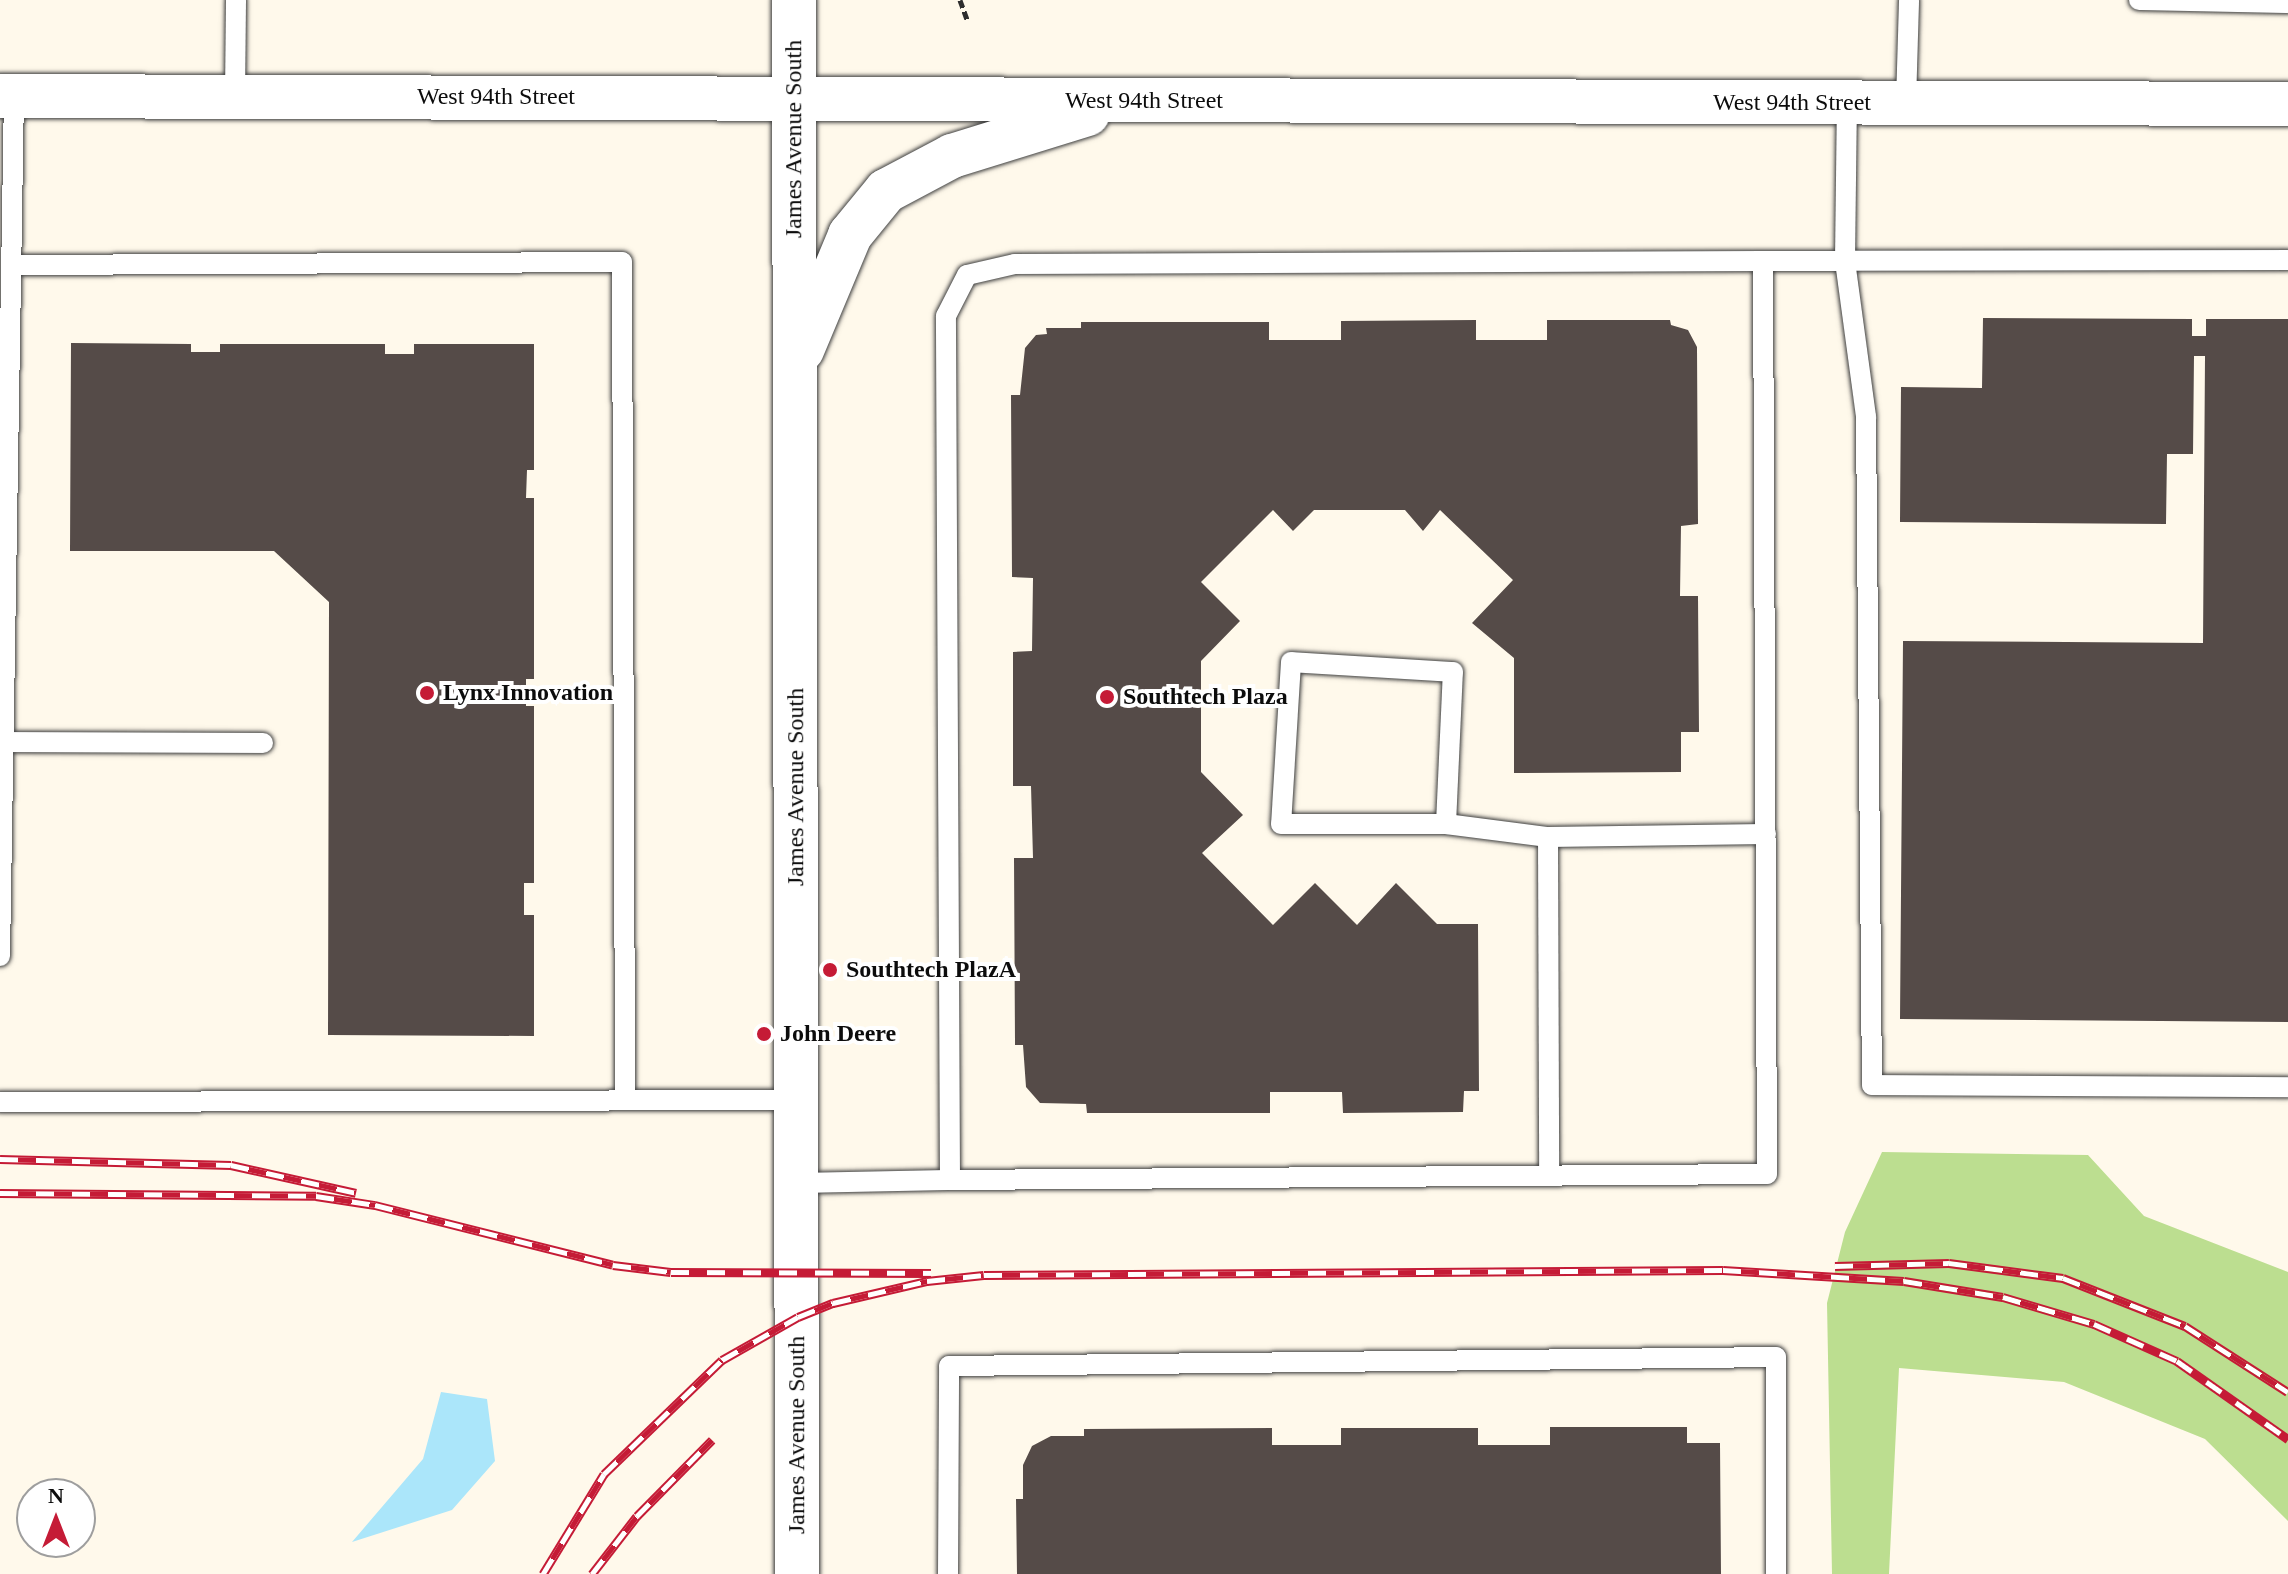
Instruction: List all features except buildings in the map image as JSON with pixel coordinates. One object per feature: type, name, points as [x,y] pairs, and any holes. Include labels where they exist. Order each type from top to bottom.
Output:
[{"type":"street","name":"James Avenue South","points":[[794,0],[797,1574]]},
{"type":"street","name":"West 94th Street","points":[[7,96],[2288,104]]},
{"type":"street","points":[[795,368],[850,235],[886,191],[952,156],[1129,101]]},
{"type":"lane","points":[[235,96],[236,0]]},
{"type":"lane","points":[[1906,103],[1909,0]]},
{"type":"lane","points":[[2139,0],[2288,3]]},
{"type":"lane","points":[[0,956],[11,265],[7,96]]},
{"type":"lane","points":[[1847,103],[1845,261],[1866,417],[1872,1085],[2288,1087]]},
{"type":"lane","points":[[950,1180],[946,316],[967,275],[1015,264],[2288,260]]},
{"type":"lane","points":[[796,1183],[1767,1174],[1763,261]]},
{"type":"lane","points":[[11,265],[622,262],[625,1100]]},
{"type":"lane","points":[[1446,824],[1453,672],[1291,662],[1281,824],[1446,824],[1548,837],[1766,834]]},
{"type":"lane","points":[[3,742],[263,743]]},
{"type":"lane","points":[[1548,837],[1549,1176]]},
{"type":"lane","points":[[0,1102],[796,1100]]},
{"type":"lane","points":[[948,1574],[949,1366],[1776,1357],[1776,1574]]},
{"type":"path","points":[[960,0],[968,22]]},
{"type":"green space","points":[[1882,1152],[2088,1155],[2144,1216],[2288,1272],[2288,1521],[2205,1439],[2064,1382],[1899,1368],[1889,1574],[1832,1574],[1827,1303],[1845,1232]]},
{"type":"water","points":[[441,1392],[487,1399],[495,1461],[452,1510],[352,1542],[423,1459]]},
{"type":"railway","points":[[0,1159],[231,1165],[356,1193]]},
{"type":"railway","points":[[0,1193],[316,1196],[375,1205],[613,1265],[671,1272],[931,1273]]},
{"type":"railway","points":[[1835,1266],[1949,1263],[2063,1278],[2185,1326],[2288,1392]]},
{"type":"railway","points":[[543,1574],[604,1474],[722,1360],[798,1317],[833,1303],[927,1281],[984,1275],[1723,1270],[1904,1281],[2003,1297],[2094,1324],[2177,1361],[2288,1439]]},
{"type":"railway","points":[[592,1574],[637,1516],[712,1440]]},
{"type":"place","name":"Lynx Innovation","points":[[427,693]]},
{"type":"place","name":"Southtech Plaza","points":[[1107,697]]},
{"type":"place","name":"Southtech PlazA","points":[[830,970]]},
{"type":"place","name":"John Deere","points":[[764,1034]]}]
